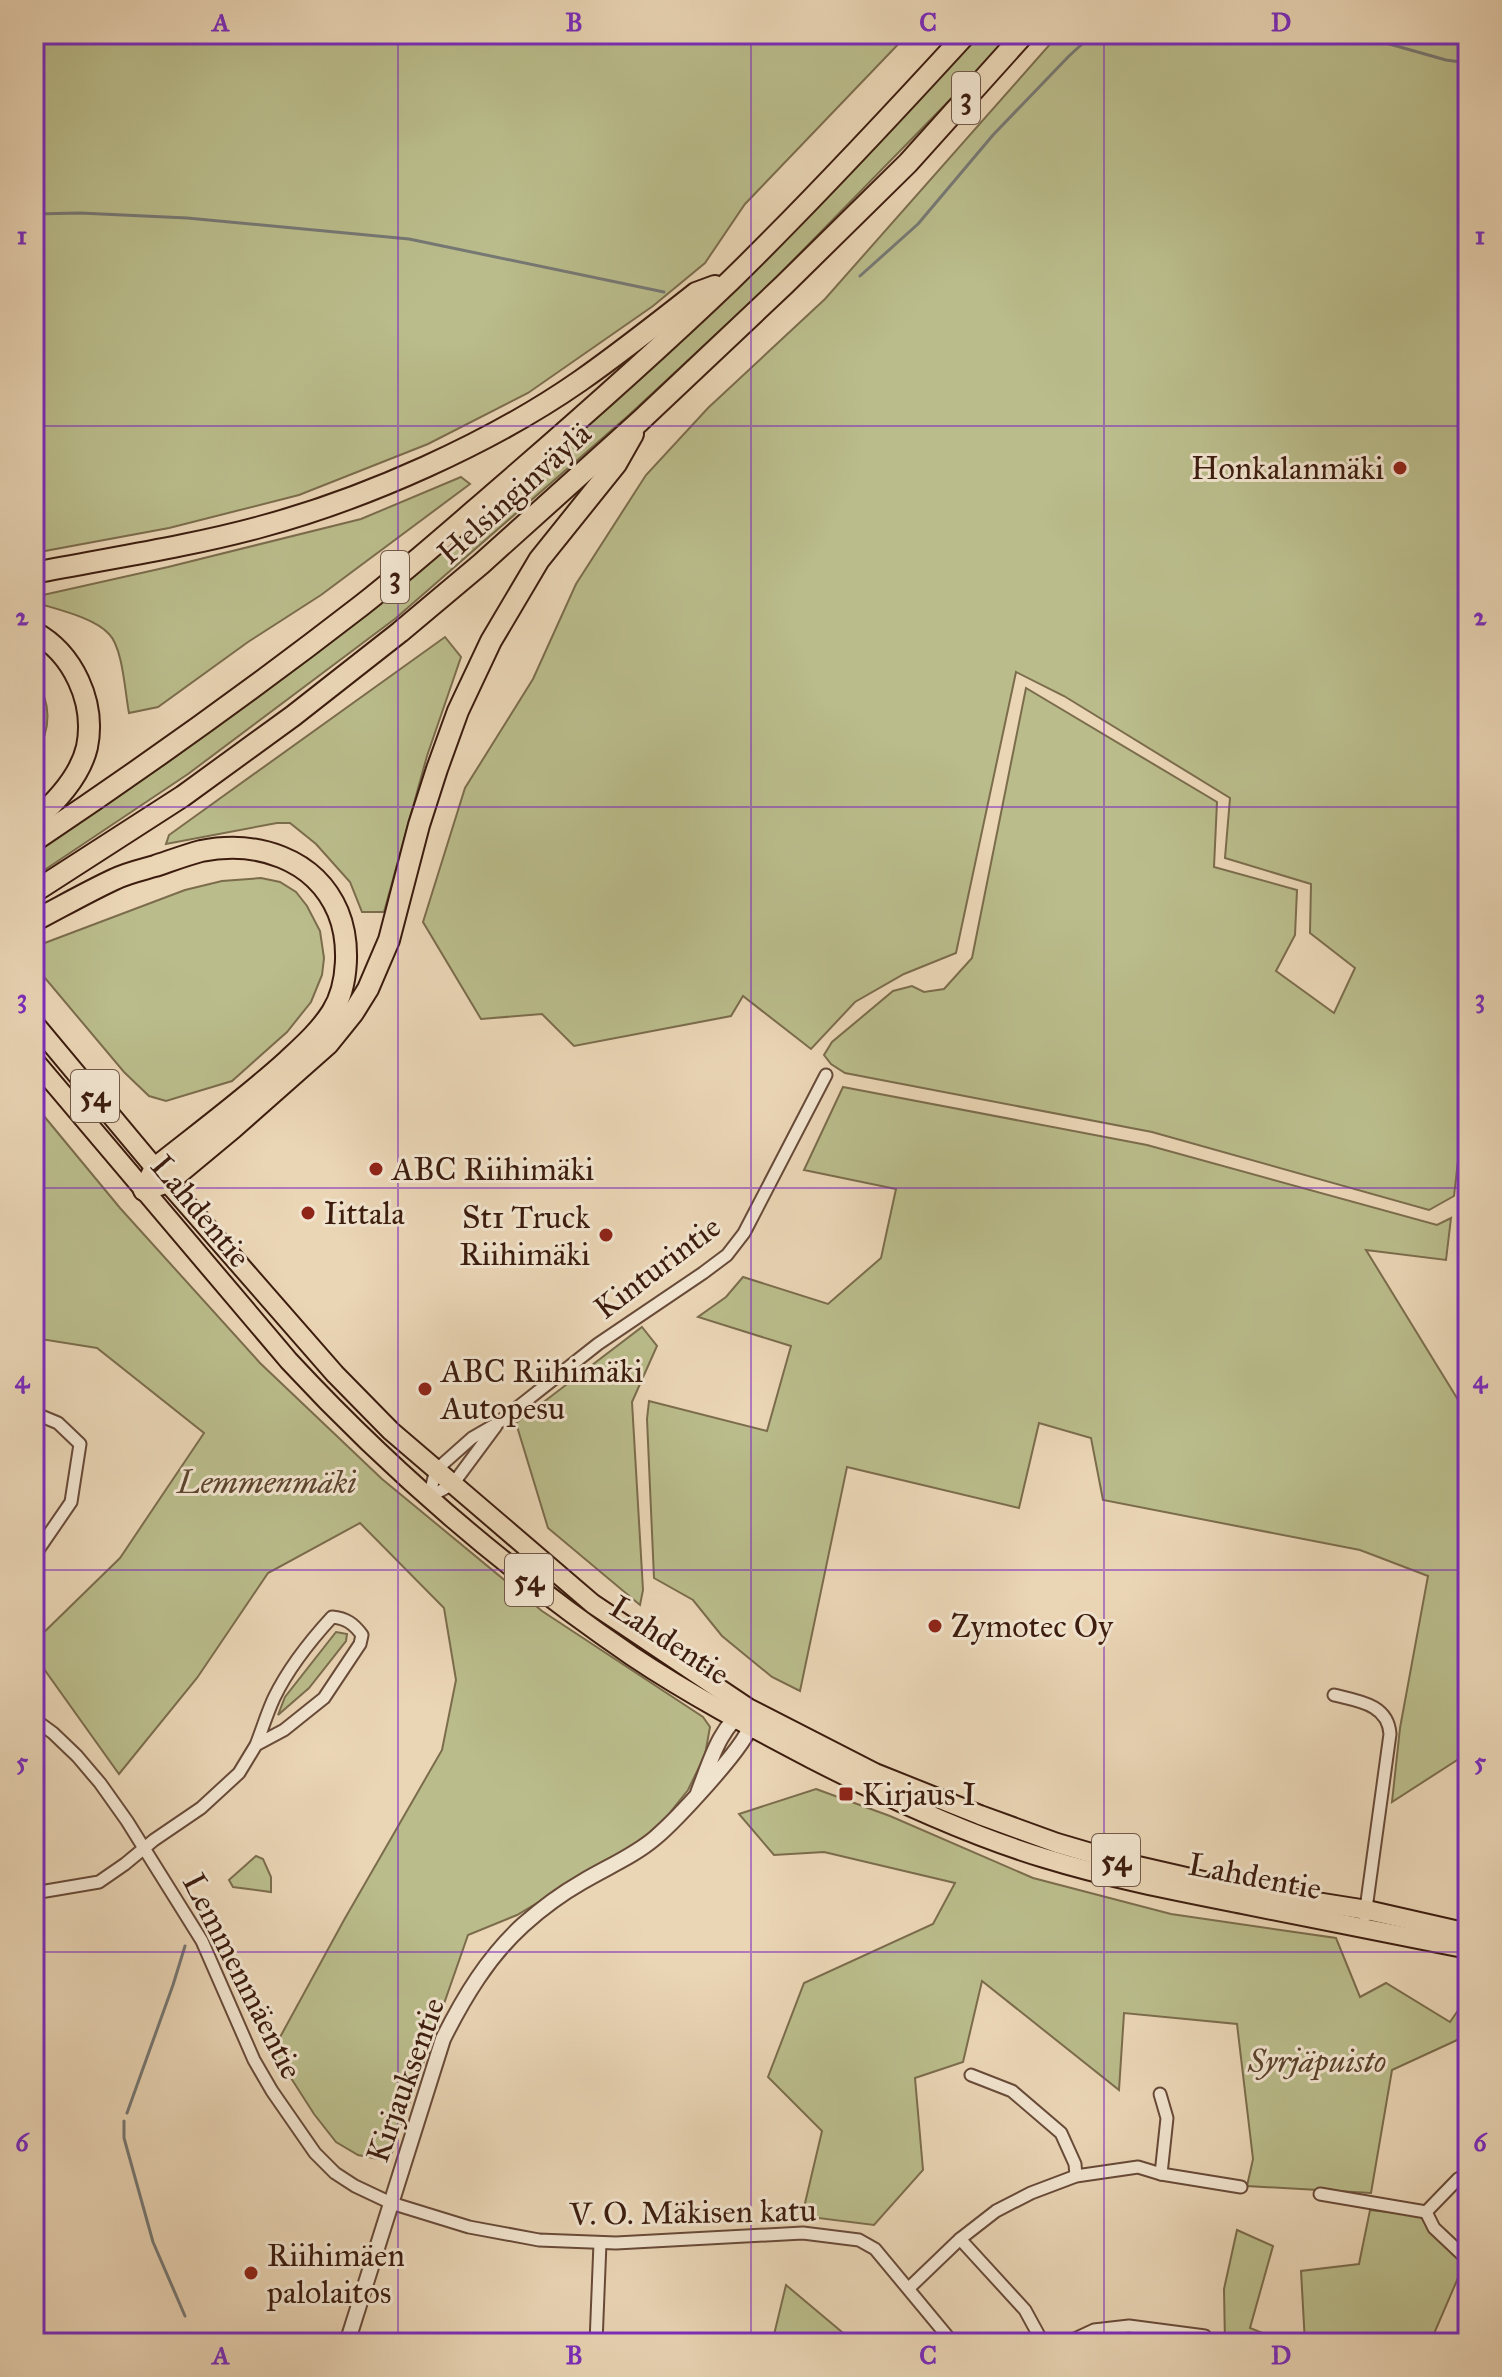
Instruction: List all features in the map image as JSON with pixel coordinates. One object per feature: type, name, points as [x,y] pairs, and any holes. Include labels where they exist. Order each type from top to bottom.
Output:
[{"type":"highway","name":"3","points":[[730,280],[870,139],[966,34]]},
{"type":"highway","name":"Helsinginväylä","points":[[34,892],[183,796],[293,716],[481,564],[640,421],[784,285],[908,163],[1024,34]]},
{"type":"highway","points":[[34,573],[172,548],[263,526],[356,496],[419,469],[531,413],[580,381],[696,293],[730,280]]},
{"type":"highway","name":"Helsinginväylä","points":[[34,841],[161,755],[363,604],[603,399],[730,280]]},
{"type":"highway","points":[[162,1175],[295,1075],[328,1044],[353,1013],[368,989],[389,940],[437,769],[458,711],[491,641],[539,560],[616,464],[640,421]]},
{"type":"highway","points":[[34,632],[55,645],[79,679],[86,703],[88,734],[86,749],[65,791],[34,821]]},
{"type":"highway","points":[[34,921],[117,878],[202,851],[233,848],[260,850],[302,866],[316,878],[333,902],[345,935],[341,990],[333,1011],[313,1036],[144,1190]]},
{"type":"main road","name":"Lahdentie","points":[[34,1023],[335,1374],[391,1431],[593,1604],[744,1717]]},
{"type":"main road","name":"Lahdentie","points":[[34,1060],[306,1379],[429,1497],[504,1561],[634,1657],[744,1717],[875,1773],[1057,1843],[1125,1863],[1364,1919],[1468,1949]]},
{"type":"main road","name":"Lahdentie","points":[[1364,1919],[1468,1933]]},
{"type":"street","name":"Kinturintie","points":[[436,1470],[472,1438],[498,1423],[588,1352],[727,1255],[744,1233],[826,1075]]},
{"type":"street","points":[[34,1413],[58,1423],[80,1444],[71,1502],[34,1556]]},
{"type":"street","name":"Kinturintie","points":[[429,1497],[453,1484],[498,1423]]},
{"type":"street","points":[[429,1497],[436,1470]]},
{"type":"street","points":[[34,1893],[99,1882],[223,1790],[239,1773],[256,1745],[283,1681],[316,1633],[332,1617],[344,1618],[356,1627],[362,1635],[360,1644],[324,1698],[284,1730],[256,1745]]},
{"type":"street","points":[[1334,1695],[1372,1705],[1390,1725],[1364,1919]]},
{"type":"street","name":"Kirjauksentie","points":[[347,2343],[443,2039],[479,1975],[523,1925],[578,1884],[630,1856],[655,1838],[723,1767],[744,1717]]},
{"type":"street","name":"Lemmenmäentie","points":[[34,1719],[77,1756],[100,1783],[144,1848],[202,1941],[254,2060],[297,2129],[335,2173],[391,2203]]},
{"type":"street","points":[[971,2075],[1012,2091],[1061,2133],[1075,2164],[1076,2176]]},
{"type":"street","points":[[1160,2094],[1167,2118],[1161,2174]]},
{"type":"street","points":[[909,2288],[960,2239],[1010,2203],[1076,2176],[1138,2167],[1161,2174],[1241,2187]]},
{"type":"street","points":[[1426,2212],[1458,2179],[1468,2174]]},
{"type":"street","points":[[1320,2194],[1426,2212]]},
{"type":"street","name":"V. O. Mäkisen katu","points":[[391,2203],[469,2227],[557,2242],[600,2243],[803,2233],[859,2240],[875,2249],[953,2343]]},
{"type":"street","points":[[1426,2212],[1434,2228],[1468,2260]]},
{"type":"street","points":[[960,2239],[1025,2310],[1043,2343]]},
{"type":"street","points":[[596,2343],[600,2243]]},
{"type":"street","points":[[1066,2343],[1094,2330],[1129,2326],[1205,2336]]},
{"type":"street","points":[[1105,2328],[1109,2343]]},
{"type":"green space","points":[[49,34],[908,34],[745,204],[705,263],[653,306],[528,393],[428,444],[299,495],[169,528],[34,553],[34,56]]},
{"type":"green space","points":[[980,34],[1010,34],[983,66],[765,289],[629,415],[396,618],[188,774],[34,877],[34,851],[175,757],[383,600],[616,401],[751,270]]},
{"type":"green space","points":[[1059,34],[1468,34],[1468,1098],[1465,1099],[1454,1196],[1429,1210],[1152,1132],[845,1073],[824,1055],[832,1042],[893,991],[912,986],[924,992],[944,989],[972,958],[1026,688],[1217,802],[1214,867],[1297,890],[1295,935],[1276,971],[1334,1013],[1355,968],[1310,933],[1311,884],[1225,858],[1230,798],[1064,696],[1016,672],[956,953],[904,974],[855,1002],[811,1049],[743,996],[731,1016],[574,1046],[542,1014],[481,1019],[423,922],[465,788],[533,679],[576,584],[646,475],[708,408],[825,299]]},
{"type":"green space","points":[[461,477],[470,484],[321,595],[248,642],[158,707],[129,713],[117,649],[102,628],[74,614],[34,602],[34,597],[361,519]]},
{"type":"green space","points":[[445,637],[461,657],[427,756],[384,912],[362,912],[350,882],[316,844],[290,823],[166,844],[169,835]]},
{"type":"green space","points":[[34,674],[44,695],[48,716],[44,736],[34,757]]},
{"type":"green space","points":[[261,878],[280,882],[296,892],[320,931],[324,958],[322,975],[311,1002],[287,1032],[232,1081],[166,1101],[149,1096],[124,1072],[34,965],[34,947],[185,890],[222,881]]},
{"type":"green space","points":[[843,1087],[1147,1145],[1437,1225],[1451,1218],[1446,1260],[1366,1250],[1468,1416],[1468,1753],[1392,1802],[1400,1728],[1428,1576],[1360,1550],[1103,1500],[1091,1438],[1039,1423],[1019,1508],[847,1467],[800,1691],[772,1677],[722,1636],[693,1600],[654,1578],[647,1419],[649,1401],[767,1431],[791,1346],[698,1317],[726,1297],[743,1277],[828,1304],[881,1258],[896,1189],[804,1170]]},
{"type":"green space","name":"Lemmenmäki","points":[[34,1104],[120,1208],[260,1363],[382,1479],[542,1611],[703,1717],[710,1727],[705,1755],[688,1790],[649,1833],[517,1915],[468,1935],[389,2161],[358,2155],[336,2142],[273,2050],[442,1750],[456,1680],[444,1608],[360,1523],[268,1573],[197,1678],[119,1774],[34,1655],[34,1642],[120,1558],[204,1433],[97,1348],[34,1338]]},
{"type":"green space","points":[[642,1327],[657,1346],[632,1402],[643,1590],[640,1605],[548,1528],[516,1423]]},
{"type":"green space","points":[[336,1632],[347,1634],[346,1641],[309,1688],[278,1715],[285,1697]]},
{"type":"green space","name":"Syrjäpuisto","points":[[816,1789],[890,1816],[1033,1878],[1171,1914],[1336,1938],[1360,1997],[1386,1983],[1450,2022],[1468,1996],[1468,2035],[1392,2070],[1371,2193],[1247,2186],[1253,2159],[1237,2024],[1124,2013],[1119,2090],[982,1981],[963,2062],[915,2078],[923,2170],[874,2225],[802,2216],[822,2131],[768,2077],[804,1983],[933,1924],[955,1883],[824,1852],[774,1855],[739,1814]]},
{"type":"green space","points":[[256,1856],[263,1859],[271,1877],[271,1892],[233,1887],[229,1880]]},
{"type":"green space","points":[[1370,2210],[1424,2216],[1464,2264],[1430,2343],[1305,2343],[1301,2271],[1359,2264]]},
{"type":"green space","points":[[1237,2230],[1273,2246],[1250,2328],[1287,2343],[1225,2343],[1224,2289]]},
{"type":"green space","points":[[786,2285],[855,2343],[772,2343]]},
{"type":"waterway","points":[[860,276],[918,224],[993,135],[1093,34]]},
{"type":"waterway","points":[[1354,34],[1446,60],[1468,63]]},
{"type":"waterway","points":[[34,214],[187,218],[409,239],[664,292]]},
{"type":"waterway","points":[[127,2113],[185,1946]]},
{"type":"waterway","points":[[124,2121],[124,2138],[153,2242],[185,2316]]},
{"type":"place","name":"Honkalanmäki","points":[[1400,468]]},
{"type":"place","name":"ABC Riihimäki","points":[[376,1169]]},
{"type":"place","name":"Iittala","points":[[308,1213]]},
{"type":"place","name":"St1 Truck Riihimäki","points":[[606,1235]]},
{"type":"place","name":"ABC Riihimäki Autopesu","points":[[425,1389]]},
{"type":"place","name":"Zymotec Oy","points":[[935,1626]]},
{"type":"place","name":"Kirjaus I","points":[[846,1794]]},
{"type":"place","name":"Riihimäen palolaitos","points":[[251,2273]]}]
